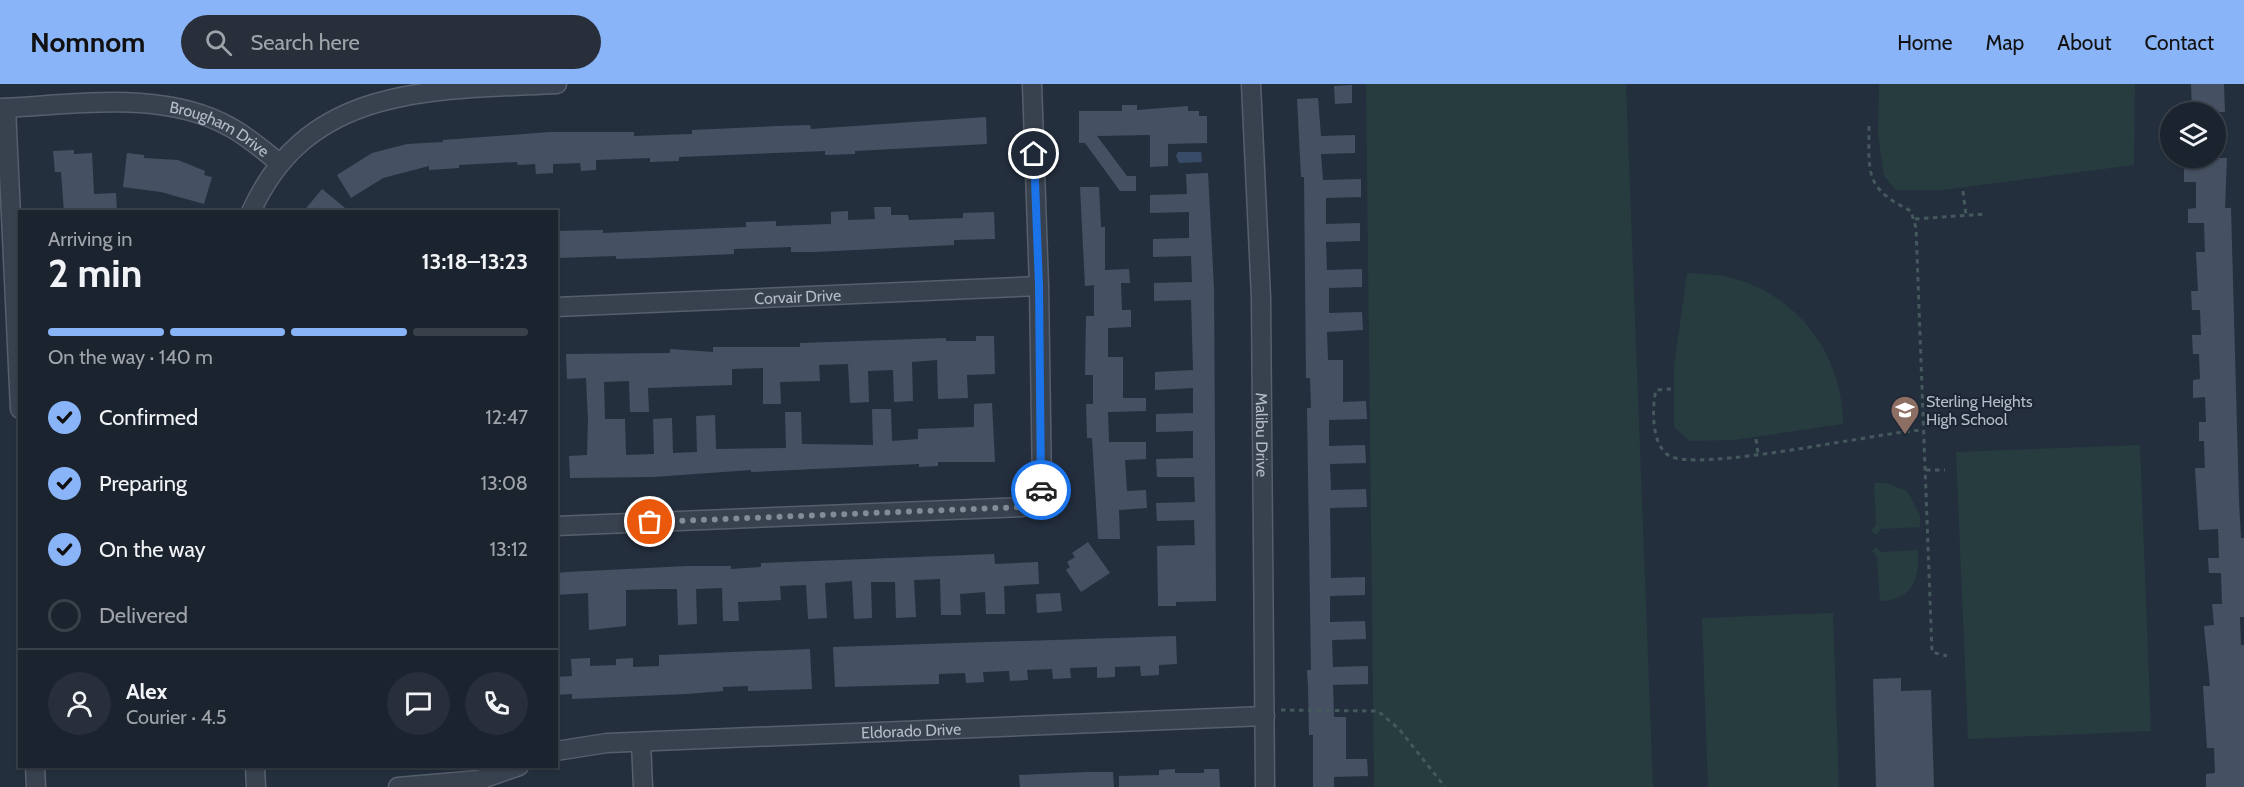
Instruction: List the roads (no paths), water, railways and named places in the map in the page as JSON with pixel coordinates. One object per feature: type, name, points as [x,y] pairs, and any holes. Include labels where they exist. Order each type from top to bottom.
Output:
[{"type":"street","name":"Brougham Drive","points":[[3,108],[109,103],[163,106],[201,114],[230,127],[278,162],[305,134],[335,115],[383,96],[410,91],[557,84]]},
{"type":"street","points":[[558,526],[1022,507],[1036,500],[1042,488],[1039,286],[1032,84]]},
{"type":"street","name":"Malibu Drive","points":[[1251,84],[1261,298],[1269,713],[1265,787]]},
{"type":"street","points":[[3,108],[18,374]]},
{"type":"street","points":[[252,210],[278,162]]},
{"type":"street","name":"Corvair Drive","points":[[558,307],[1039,286]]},
{"type":"street","name":"Eldorado Drive","points":[[558,751],[584,745],[1269,713]]},
{"type":"street","points":[[641,742],[643,787]]},
{"type":"street","points":[[35,768],[36,787]]},
{"type":"street","points":[[255,768],[256,787]]},
{"type":"street","points":[[398,787],[507,768]]},
{"type":"water","points":[[1178,152],[1201,152],[1202,162],[1179,163],[1176,156]]},
{"type":"place","name":"Sterling Heights High School","points":[[1905,436]]}]
